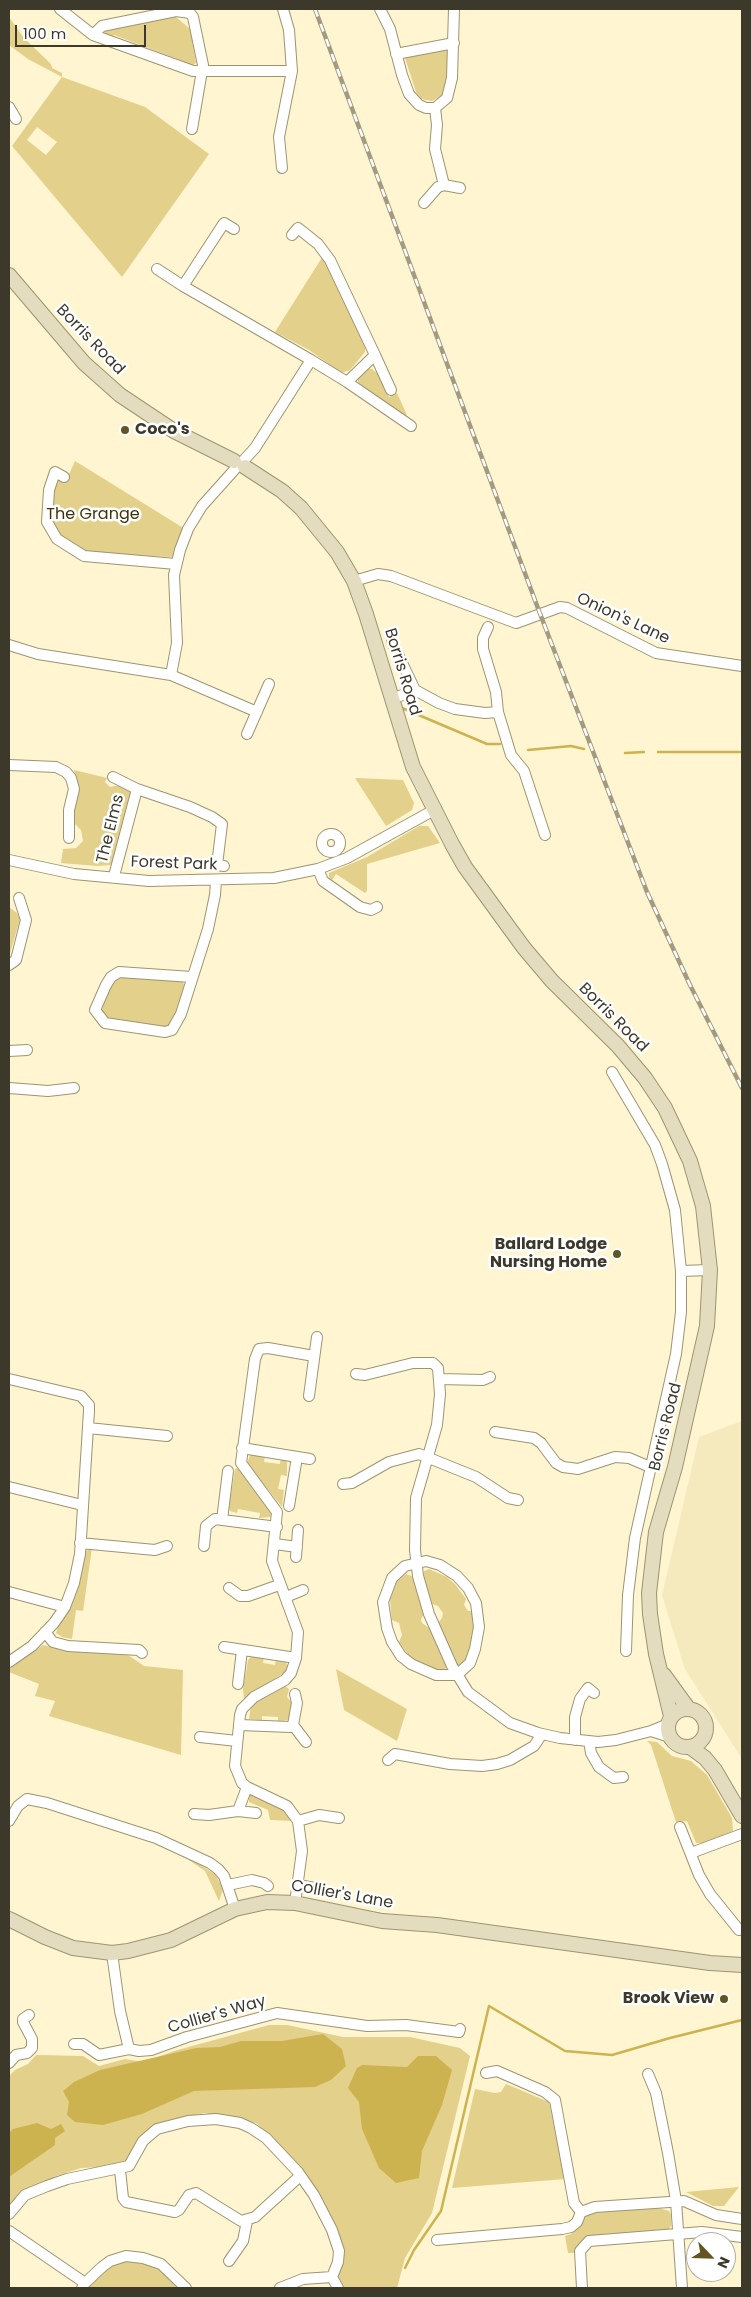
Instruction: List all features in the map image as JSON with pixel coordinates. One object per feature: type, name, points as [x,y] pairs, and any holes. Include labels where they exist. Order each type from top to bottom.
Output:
[{"type":"street","points":[[60,9],[93,35],[176,66],[202,72],[292,70]]},
{"type":"street","points":[[282,168],[279,137],[292,70],[290,30],[283,9]]},
{"type":"street","points":[[380,9],[390,29],[406,88],[412,98],[426,108],[435,108],[449,94],[452,78],[454,9]]},
{"type":"street","points":[[93,35],[102,26],[187,10],[193,17],[203,66],[192,129]]},
{"type":"street","points":[[396,54],[454,43]]},
{"type":"street","points":[[9,107],[16,120]]},
{"type":"street","points":[[435,108],[437,125],[435,148],[444,185]]},
{"type":"street","points":[[424,203],[438,188],[444,185],[460,188]]},
{"type":"street","points":[[183,286],[224,223],[234,229]]},
{"type":"street","points":[[292,235],[298,228],[318,244],[330,260],[390,390]]},
{"type":"street","points":[[157,269],[347,382],[410,426]]},
{"type":"street","name":"Borris Road","points":[[9,276],[84,364],[120,395],[174,430],[240,464],[282,491],[301,508],[337,552],[354,581],[366,614],[413,767],[465,867],[524,948],[552,981],[635,1064],[665,1108],[690,1161],[703,1206],[710,1270],[707,1326],[675,1467],[656,1532],[651,1561],[650,1614],[662,1673],[669,1726]]},
{"type":"street","points":[[347,382],[375,355]]},
{"type":"street","points":[[171,675],[177,643],[174,576],[176,564],[188,529],[202,506],[255,448],[311,360]]},
{"type":"street","points":[[64,477],[55,472],[49,490],[47,522],[57,539],[63,544],[84,556],[176,564]]},
{"type":"street","name":"Onion's Lane","points":[[354,581],[378,574],[390,576],[516,623],[560,608],[567,608],[656,653],[742,666]]},
{"type":"street","points":[[488,627],[482,638],[483,649],[496,692],[498,712],[511,755],[524,771],[545,835]]},
{"type":"street","points":[[392,642],[415,690],[439,703],[456,709],[485,713],[498,712]]},
{"type":"street","points":[[9,645],[38,654],[171,675],[257,712]]},
{"type":"street","points":[[247,734],[269,684]]},
{"type":"street","points":[[392,699],[415,690]]},
{"type":"street","points":[[9,765],[56,767],[66,772],[72,778],[74,789],[68,810],[69,838]]},
{"type":"street","name":"The Elms","points":[[113,777],[137,788],[195,809],[222,824],[216,865],[224,866]]},
{"type":"street","name":"The Elms","points":[[114,876],[137,788]]},
{"type":"street","name":"Forest Park","points":[[9,860],[74,874],[114,876],[149,881],[216,881],[274,878],[318,869],[336,856],[377,844],[434,810]]},
{"type":"street","points":[[318,869],[323,881],[360,907],[370,910],[377,907]]},
{"type":"street","points":[[192,977],[119,972],[111,977],[95,1010],[104,1023],[165,1032],[172,1030],[181,1014],[208,929],[216,881]]},
{"type":"street","points":[[9,965],[16,960],[26,920],[19,898]]},
{"type":"street","points":[[9,1051],[27,1050]]},
{"type":"street","points":[[612,1072],[655,1145],[662,1164],[675,1210],[681,1271],[681,1312],[676,1354],[650,1467],[631,1566],[626,1651]]},
{"type":"street","points":[[9,1088],[48,1091],[74,1088]]},
{"type":"street","points":[[681,1271],[710,1270]]},
{"type":"street","points":[[309,1396],[317,1337]]},
{"type":"street","points":[[295,1903],[302,1851],[298,1821],[287,1806],[242,1783],[235,1766],[240,1715],[246,1704],[254,1696],[285,1680],[291,1673],[296,1658],[298,1632],[286,1597],[279,1585],[272,1561],[277,1528],[277,1512],[241,1463],[255,1359],[258,1350],[268,1348],[314,1356]]},
{"type":"street","points":[[356,1374],[365,1375],[414,1363],[433,1363],[438,1368],[440,1379],[437,1425],[416,1498],[414,1522],[416,1563],[430,1614],[457,1675],[468,1692],[500,1717],[542,1734],[575,1740],[616,1740],[650,1732],[669,1726],[678,1710],[688,1708],[700,1713],[703,1718],[715,1770]]},
{"type":"street","points":[[440,1379],[483,1380],[490,1377]]},
{"type":"street","points":[[9,1379],[81,1396],[89,1405],[80,1543],[74,1583],[65,1608],[32,1646],[9,1662]]},
{"type":"street","points":[[88,1428],[167,1436]]},
{"type":"street","points":[[495,1432],[534,1438],[541,1443],[556,1463],[563,1466],[578,1469],[616,1457],[629,1458],[650,1467]]},
{"type":"street","points":[[242,1448],[310,1459]]},
{"type":"street","points":[[343,1484],[352,1483],[389,1462],[409,1455],[427,1456],[476,1477],[508,1498],[518,1500]]},
{"type":"street","points":[[289,1506],[297,1457]]},
{"type":"street","points":[[222,1520],[228,1471]]},
{"type":"street","points":[[9,1488],[82,1505]]},
{"type":"street","points":[[204,1546],[208,1523],[215,1519],[277,1528]]},
{"type":"street","points":[[275,1544],[296,1552],[298,1530]]},
{"type":"street","points":[[80,1543],[155,1550],[167,1546]]},
{"type":"street","points":[[431,1562],[451,1571],[468,1588],[476,1603],[479,1627],[475,1649],[470,1663],[457,1675],[436,1675],[411,1664],[397,1649],[387,1628],[383,1602],[387,1587],[405,1566],[431,1562]]},
{"type":"street","points":[[229,1588],[240,1596],[248,1596],[279,1585]]},
{"type":"street","points":[[286,1597],[302,1590]]},
{"type":"street","points":[[9,1592],[65,1608]]},
{"type":"street","points":[[45,1632],[53,1642],[68,1646],[139,1650],[142,1653]]},
{"type":"street","points":[[224,1647],[296,1658]]},
{"type":"street","points":[[238,1684],[242,1650]]},
{"type":"street","name":"Borris Road","points":[[662,1673],[688,1708]]},
{"type":"street","points":[[575,1740],[575,1717],[580,1698],[588,1688],[594,1693]]},
{"type":"street","points":[[240,1725],[290,1728],[293,1725],[297,1704],[295,1694]]},
{"type":"street","points":[[293,1725],[306,1742]]},
{"type":"street","points":[[669,1726],[676,1744],[690,1747],[705,1758],[715,1770],[742,1816]]},
{"type":"street","points":[[690,1747],[700,1742],[705,1733]]},
{"type":"street","points":[[388,1760],[395,1754],[450,1764],[482,1766],[497,1764],[510,1760],[534,1746],[542,1734]]},
{"type":"street","points":[[200,1736],[237,1740]]},
{"type":"street","points":[[589,1741],[591,1753],[599,1767],[614,1778],[624,1776]]},
{"type":"street","points":[[238,1811],[247,1787]]},
{"type":"street","points":[[9,1822],[18,1806],[27,1799],[47,1803],[156,1838],[210,1863],[224,1876],[235,1909]]},
{"type":"street","points":[[194,1814],[210,1815],[238,1811],[256,1813]]},
{"type":"street","points":[[298,1821],[319,1815],[339,1818]]},
{"type":"street","points":[[680,1827],[710,1894],[739,1930]]},
{"type":"street","points":[[691,1853],[742,1834]]},
{"type":"street","points":[[228,1885],[252,1880],[268,1886]]},
{"type":"street","points":[[298,1885],[321,1889]]},
{"type":"street","name":"Collier's Lane","points":[[9,1919],[73,1948],[112,1953],[171,1940],[235,1909],[267,1902],[295,1903],[382,1921],[438,1926],[710,1963],[742,1965]]},
{"type":"street","points":[[112,1953],[120,2011],[129,2048]]},
{"type":"street","name":"Collier's Way","points":[[74,2044],[83,2044],[99,2054],[129,2048],[139,2051],[151,2050],[187,2037],[277,2013],[367,2026],[406,2025],[454,2032],[458,2032],[460,2028]]},
{"type":"street","points":[[9,2062],[16,2055],[27,2053],[32,2048],[32,2039],[23,2022],[23,2019],[29,2015]]},
{"type":"street","points":[[486,2073],[496,2071],[545,2092],[555,2100],[574,2203],[581,2212]]},
{"type":"street","points":[[648,2074],[656,2093],[663,2124],[676,2201],[682,2288]]},
{"type":"street","points":[[9,2214],[26,2195],[48,2186],[74,2178],[120,2170],[133,2161],[143,2140],[156,2129],[188,2121],[216,2120],[240,2123],[261,2133],[300,2176],[318,2202],[332,2230],[339,2252],[338,2262],[332,2277]]},
{"type":"street","points":[[120,2170],[123,2198],[126,2202],[175,2212],[179,2210],[189,2195],[196,2193],[207,2198],[234,2218],[247,2221],[255,2218],[273,2203],[300,2176]]},
{"type":"street","points":[[436,2238],[562,2229],[571,2227],[581,2212],[595,2207],[676,2201],[684,2201],[722,2217],[742,2218]]},
{"type":"street","points":[[230,2262],[243,2241],[247,2221]]},
{"type":"street","points":[[9,2231],[84,2286],[110,2261],[126,2256],[143,2258],[161,2264],[186,2288]]},
{"type":"street","points":[[582,2288],[580,2251],[590,2240],[708,2232],[742,2237]]},
{"type":"street","points":[[280,2288],[303,2279],[332,2277]]},
{"type":"street","points":[[332,2277],[338,2288]]},
{"type":"shaded area","points":[[742,1421],[742,1759],[685,1669],[662,1595],[699,1437]]},
{"type":"shaded area","points":[[323,2034],[342,2049],[346,2066],[331,2080],[315,2087],[194,2091],[142,2114],[103,2125],[75,2122],[67,2115],[69,2102],[63,2091],[74,2082],[100,2070],[196,2048],[220,2047],[241,2041],[282,2041]]},
{"type":"shaded area","points":[[418,2056],[436,2056],[452,2070],[442,2105],[422,2151],[419,2178],[396,2183],[379,2168],[362,2129],[359,2102],[348,2088],[357,2068],[362,2065],[407,2067]]},
{"type":"shaded area","points":[[37,2123],[51,2129],[61,2124],[65,2131],[55,2138],[55,2145],[9,2177],[9,2133],[13,2129]]},
{"type":"green space","points":[[9,17],[24,38],[51,64],[52,68],[62,73],[62,77],[28,59],[9,45]]},
{"type":"green space","points":[[176,17],[190,29],[196,63],[192,66],[185,65],[183,61],[114,35],[111,38],[104,34],[107,29]]},
{"type":"green space","points":[[450,45],[447,85],[444,94],[432,101],[421,99],[416,92],[404,55]]},
{"type":"green space","points":[[62,77],[145,107],[209,154],[122,277],[12,146]],"holes":[[[37,127],[57,142],[46,155],[27,140]]]},
{"type":"green space","points":[[323,256],[366,344],[365,352],[350,370],[341,373],[309,350],[275,332]]},
{"type":"green space","points":[[367,368],[372,369],[378,374],[389,397],[397,393],[407,415],[405,416],[358,382],[358,378]]},
{"type":"green space","name":"The Grange","points":[[75,461],[185,529],[172,557],[91,553],[74,546],[59,534],[54,525],[53,495],[58,478],[66,481]]},
{"type":"green space","points":[[74,770],[107,778],[105,782],[110,787],[121,785],[131,792],[111,865],[98,866],[61,863],[63,849],[76,848],[83,841],[81,830],[75,824],[72,816],[78,791]]},
{"type":"green space","points":[[355,778],[403,780],[414,803],[412,810],[386,826]]},
{"type":"green space","points":[[419,826],[428,826],[440,843],[367,864],[367,891],[365,893],[336,874],[332,880],[329,877],[329,873],[367,857]]},
{"type":"green space","points":[[9,907],[17,913],[20,919],[9,957]]},
{"type":"green space","points":[[121,977],[182,981],[186,987],[174,1023],[166,1028],[109,1020],[102,1014],[103,1003],[114,981]]},
{"type":"green space","points":[[251,1453],[265,1455],[264,1462],[280,1464],[281,1457],[287,1461],[287,1476],[281,1475],[278,1489],[284,1490],[282,1507],[247,1463]]},
{"type":"green space","points":[[238,1468],[270,1508],[272,1513],[270,1517],[259,1518],[260,1513],[238,1509],[237,1513],[230,1511],[235,1469]]},
{"type":"green space","points":[[92,1548],[83,1611],[76,1610],[72,1639],[62,1637],[56,1633],[58,1627],[76,1594],[86,1551]]},
{"type":"green space","points":[[429,1569],[447,1577],[455,1584],[466,1599],[464,1605],[468,1611],[473,1611],[474,1635],[466,1664],[457,1666],[438,1623],[443,1613],[438,1606],[432,1604],[424,1580],[424,1571]]},
{"type":"green space","points":[[406,1574],[414,1577],[425,1612],[421,1619],[422,1623],[432,1630],[447,1666],[442,1674],[412,1660],[399,1642],[402,1635],[399,1623],[392,1620],[390,1600],[397,1581]]},
{"type":"green space","points":[[43,1645],[77,1652],[125,1653],[144,1666],[183,1670],[181,1755],[49,1716],[55,1701],[35,1696],[39,1684],[9,1672],[9,1669]]},
{"type":"green space","points":[[252,1656],[264,1657],[263,1663],[275,1665],[276,1659],[286,1662],[288,1670],[244,1699],[243,1689],[248,1660]]},
{"type":"green space","points":[[336,1669],[407,1709],[397,1741],[344,1710]]},
{"type":"green space","points":[[285,1686],[289,1689],[287,1697],[293,1704],[289,1720],[278,1721],[278,1717],[262,1716],[262,1720],[249,1719],[251,1705]]},
{"type":"green space","points":[[647,1741],[657,1742],[672,1756],[691,1761],[707,1775],[732,1818],[733,1831],[703,1843],[696,1843],[687,1821],[676,1822],[651,1745]]},
{"type":"green space","points":[[249,1794],[284,1809],[293,1821],[270,1820],[268,1810],[249,1802]]},
{"type":"green space","points":[[190,1859],[215,1874],[223,1889],[219,1901],[205,1871]]},
{"type":"green space","points":[[269,2025],[287,2025],[343,2037],[410,2037],[460,2048],[470,2056],[432,2213],[405,2258],[397,2288],[343,2288],[337,2278],[343,2262],[339,2240],[271,2137],[256,2123],[233,2117],[204,2113],[165,2122],[131,2162],[120,2166],[81,2168],[56,2176],[20,2197],[9,2209],[9,2076],[15,2070],[28,2064],[36,2055],[83,2056],[99,2066],[125,2059],[144,2062],[174,2051]]},
{"type":"green space","points":[[506,2084],[549,2102],[565,2179],[452,2188],[475,2089],[495,2093],[501,2092]]},
{"type":"green space","points":[[739,2187],[724,2206],[713,2206],[686,2192]]},
{"type":"green space","points":[[658,2208],[669,2211],[671,2215],[671,2226],[668,2230],[593,2237],[577,2253],[568,2253],[565,2236],[571,2234],[581,2224],[586,2213],[595,2210]]},
{"type":"green space","points":[[124,2261],[142,2261],[160,2267],[179,2288],[86,2288],[103,2270]]},
{"type":"waterway","points":[[402,708],[487,744],[500,744]]},
{"type":"waterway","points":[[528,750],[571,746],[584,749]]},
{"type":"waterway","points":[[625,753],[644,752]]},
{"type":"waterway","points":[[658,752],[742,752]]},
{"type":"waterway","points":[[405,2268],[414,2250],[441,2211],[489,2006],[565,2051],[612,2055],[742,2020]]},
{"type":"railway","points":[[315,9],[539,611],[647,892],[690,985],[742,1088]]},
{"type":"place","name":"Coco's","points":[[125,430]]},
{"type":"place","name":"Ballard Lodge Nursing Home","points":[[617,1254]]},
{"type":"place","name":"Brook View","points":[[724,1999]]}]
